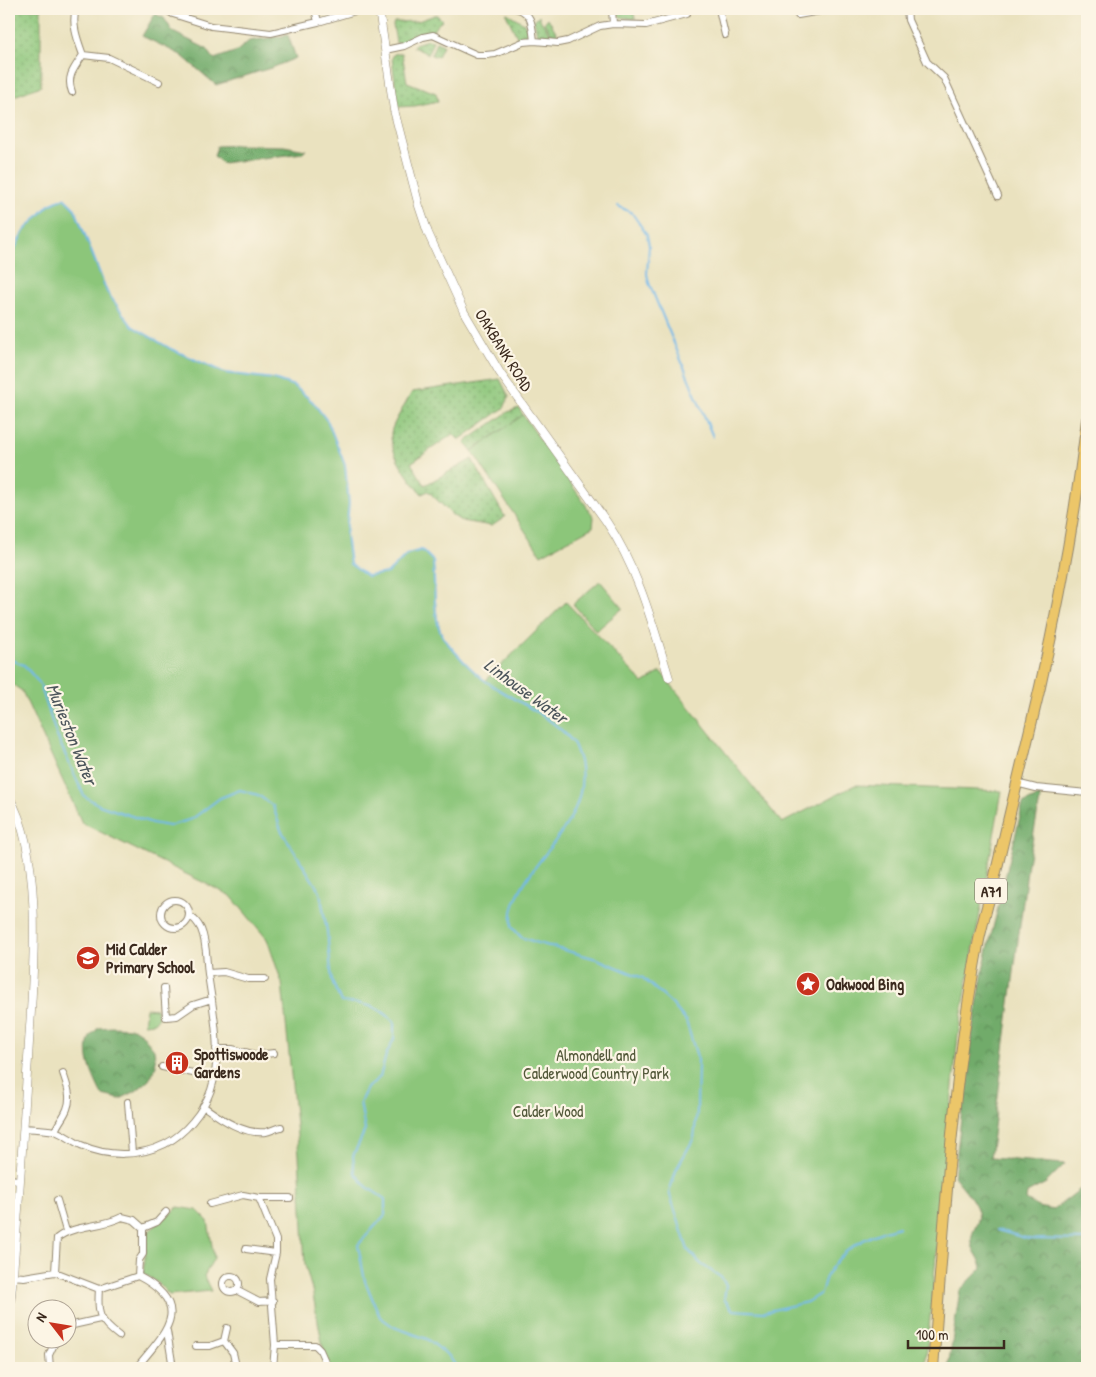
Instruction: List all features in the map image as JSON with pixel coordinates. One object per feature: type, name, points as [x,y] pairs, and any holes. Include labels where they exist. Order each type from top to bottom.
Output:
[{"type":"main road","name":"A71","points":[[933,1368],[947,1176],[966,1017],[979,943],[1040,686],[1073,520],[1087,420]]},
{"type":"street","points":[[76,9],[76,34],[83,55]]},
{"type":"street","points":[[165,9],[211,26],[271,33],[362,9]]},
{"type":"street","points":[[315,9],[318,22]]},
{"type":"street","name":"OAKBANK ROAD","points":[[379,9],[394,110],[428,233],[464,312],[500,373],[608,524],[630,565],[645,601],[669,678]]},
{"type":"street","points":[[518,9],[528,15],[532,22],[534,41]]},
{"type":"street","points":[[612,9],[613,24]]},
{"type":"street","points":[[719,9],[725,35]]},
{"type":"street","points":[[797,9],[798,15],[831,9]]},
{"type":"street","points":[[907,9],[908,20],[927,62],[944,78],[998,196]]},
{"type":"street","points":[[385,50],[404,46],[423,37],[434,36],[477,55],[495,54],[523,42],[558,43],[568,41],[588,31],[613,24],[646,25],[687,14]]},
{"type":"street","points":[[83,55],[109,58],[159,82]]},
{"type":"street","points":[[72,92],[69,84],[71,71],[83,55]]},
{"type":"street","points":[[1016,783],[1036,788],[1087,793]]},
{"type":"street","points":[[9,797],[21,824],[32,884],[32,984],[24,1128],[9,1316]]},
{"type":"street","points":[[24,1128],[55,1131],[97,1151],[117,1154],[148,1150],[166,1144],[186,1128],[203,1106],[214,1077],[216,1049],[212,999],[204,939],[196,920],[189,915],[186,906],[182,902],[173,900],[164,905],[160,914],[165,925],[172,929],[182,927],[187,922],[189,915]]},
{"type":"street","points":[[208,973],[224,972],[248,979],[257,975],[265,979]]},
{"type":"street","points":[[164,988],[166,1017],[177,1016],[194,1005],[212,999]]},
{"type":"street","points":[[216,1049],[232,1049],[257,1055],[274,1053]]},
{"type":"street","points":[[162,1067],[214,1077]]},
{"type":"street","points":[[55,1131],[67,1110],[69,1101],[69,1092],[63,1073]]},
{"type":"street","points":[[128,1102],[132,1153]]},
{"type":"street","points":[[203,1106],[234,1126],[252,1131],[265,1132],[281,1126]]},
{"type":"street","points":[[9,1179],[19,1180]]},
{"type":"street","points":[[210,1204],[243,1195],[259,1198],[290,1198]]},
{"type":"street","points":[[259,1198],[276,1240],[276,1253],[270,1279],[275,1344],[273,1368]]},
{"type":"street","points":[[58,1200],[66,1231]]},
{"type":"street","points":[[143,1228],[157,1222],[166,1212]]},
{"type":"street","points":[[55,1272],[56,1240],[66,1231],[110,1223],[122,1217],[134,1220],[143,1228],[143,1254],[139,1260],[138,1276]]},
{"type":"street","points":[[246,1249],[276,1253]]},
{"type":"street","points":[[12,1276],[24,1277],[55,1272],[98,1289],[138,1276],[150,1282],[162,1292],[171,1305],[170,1320],[166,1331],[136,1368]]},
{"type":"street","points":[[98,1289],[97,1307],[100,1319],[119,1336]]},
{"type":"street","points":[[236,1290],[259,1302],[273,1301]]},
{"type":"street","points":[[78,1324],[100,1319]]},
{"type":"street","points":[[227,1328],[224,1341],[233,1354],[238,1368]]},
{"type":"street","points":[[166,1331],[173,1368]]},
{"type":"street","points":[[196,1346],[210,1346],[224,1341]]},
{"type":"street","points":[[275,1344],[315,1345],[320,1350],[328,1368]]},
{"type":"street","points":[[50,1368],[49,1355],[51,1350]]},
{"type":"green space","points":[[9,9],[41,9],[41,86],[9,98]]},
{"type":"green space","points":[[617,9],[633,9],[635,19],[620,17]]},
{"type":"green space","points":[[507,13],[524,23],[528,31],[525,36],[518,39]]},
{"type":"green space","points":[[155,14],[164,18],[173,32],[207,49],[214,59],[237,51],[249,41],[288,35],[296,58],[216,85],[181,55],[142,36]]},
{"type":"green space","points":[[435,15],[442,20],[431,32],[396,43],[394,22],[418,21]]},
{"type":"green space","points":[[539,15],[551,38],[537,34],[534,20]]},
{"type":"green space","points":[[548,18],[559,37],[552,34],[544,23]]},
{"type":"green space","points":[[427,40],[433,41],[428,54],[413,47],[415,44]]},
{"type":"green space","points":[[436,42],[443,45],[438,57],[431,55]]},
{"type":"green space","points":[[402,53],[407,82],[436,93],[438,101],[415,106],[398,107],[392,58],[394,54]]},
{"type":"green space","points":[[217,146],[284,146],[306,150],[303,153],[222,163],[214,156]]},
{"type":"green space","name":"Almondell and Calderwood Country Park","points":[[64,198],[75,209],[107,292],[132,326],[171,349],[224,373],[274,379],[294,386],[313,402],[328,422],[345,465],[349,503],[346,535],[350,564],[367,576],[388,573],[407,554],[422,550],[433,561],[436,609],[442,635],[485,681],[566,602],[643,683],[661,672],[782,823],[855,785],[1002,791],[958,1035],[925,1368],[330,1368],[324,1353],[312,1290],[305,1265],[299,1155],[282,983],[267,939],[231,896],[82,823],[22,691],[9,682],[9,260],[24,231],[49,205]]},
{"type":"green space","points":[[500,379],[509,397],[504,408],[459,440],[453,434],[411,463],[425,485],[472,459],[505,517],[492,526],[461,521],[452,515],[428,491],[422,494],[401,466],[394,450],[391,433],[412,392]]},
{"type":"green space","points":[[519,408],[523,415],[472,451],[465,442],[508,412]]},
{"type":"green space","points":[[523,415],[594,517],[593,527],[541,555],[472,451]]},
{"type":"green space","points":[[600,581],[623,608],[596,631],[573,604]]},
{"type":"green space","points":[[1041,795],[1028,863],[990,1158],[1065,1164],[1046,1183],[1027,1193],[1026,1200],[1039,1207],[1053,1210],[1087,1184],[1087,1368],[948,1368],[960,1290],[982,1268],[972,1240],[972,1234],[978,1220],[977,1209],[954,1176],[969,1051],[984,965],[1023,804]]},
{"type":"green space","points":[[146,1008],[157,1009],[158,1018],[154,1023],[144,1024]]},
{"type":"green space","points":[[98,1028],[133,1028],[141,1033],[154,1049],[156,1066],[149,1080],[136,1091],[120,1099],[102,1095],[93,1074],[87,1051],[90,1037]]},
{"type":"green space","points":[[178,1207],[197,1210],[208,1221],[214,1258],[204,1276],[211,1291],[169,1295],[158,1283],[143,1273],[148,1232]]},
{"type":"green space","points":[[10,1218],[14,1218],[9,1290],[9,1223]]},
{"type":"waterway","name":"Linhouse Water","points":[[9,260],[24,231],[49,205],[64,198],[75,209],[107,292],[132,326],[171,349],[225,373],[274,379],[294,386],[313,402],[328,422],[345,465],[349,503],[346,535],[350,564],[367,576],[388,573],[407,554],[422,550],[433,561],[437,619],[442,635],[463,660],[482,678],[542,715],[572,742],[580,761],[581,783],[577,803],[557,839],[521,889],[512,910],[512,927],[521,937],[597,959],[643,978],[672,1004],[686,1021],[698,1060],[697,1111],[694,1138],[677,1168],[669,1192],[688,1250],[701,1264],[722,1278],[726,1286],[724,1299],[733,1310],[764,1312],[807,1302],[821,1293],[826,1277],[833,1265],[849,1249],[867,1238],[899,1227]]},
{"type":"waterway","points":[[618,206],[632,213],[647,235],[649,246],[647,274],[649,283],[713,437]]},
{"type":"waterway","name":"Murieston Water","points":[[9,659],[24,665],[40,684],[56,734],[84,796],[99,805],[152,823],[169,826],[192,819],[220,798],[240,790],[258,795],[273,806],[281,830],[320,892],[327,931],[332,981],[341,1002],[364,1004],[376,1008],[394,1022],[394,1039],[386,1055],[380,1077],[367,1088],[360,1102],[365,1130],[353,1156],[355,1173],[367,1187],[385,1199],[385,1215],[358,1245],[365,1281],[380,1317],[394,1327],[427,1339],[449,1356],[457,1368]]},
{"type":"waterway","name":"Linhouse Water","points":[[997,1230],[1029,1239],[1087,1240]]},
{"type":"place","name":"Mid Calder Primary School","points":[[88,958]]},
{"type":"place","name":"Oakwood Bing","points":[[808,984]]},
{"type":"place","name":"Spottiswoode Gardens","points":[[177,1063]]},
{"type":"park label","name":"Calder Wood","points":[[548,1111]]}]
